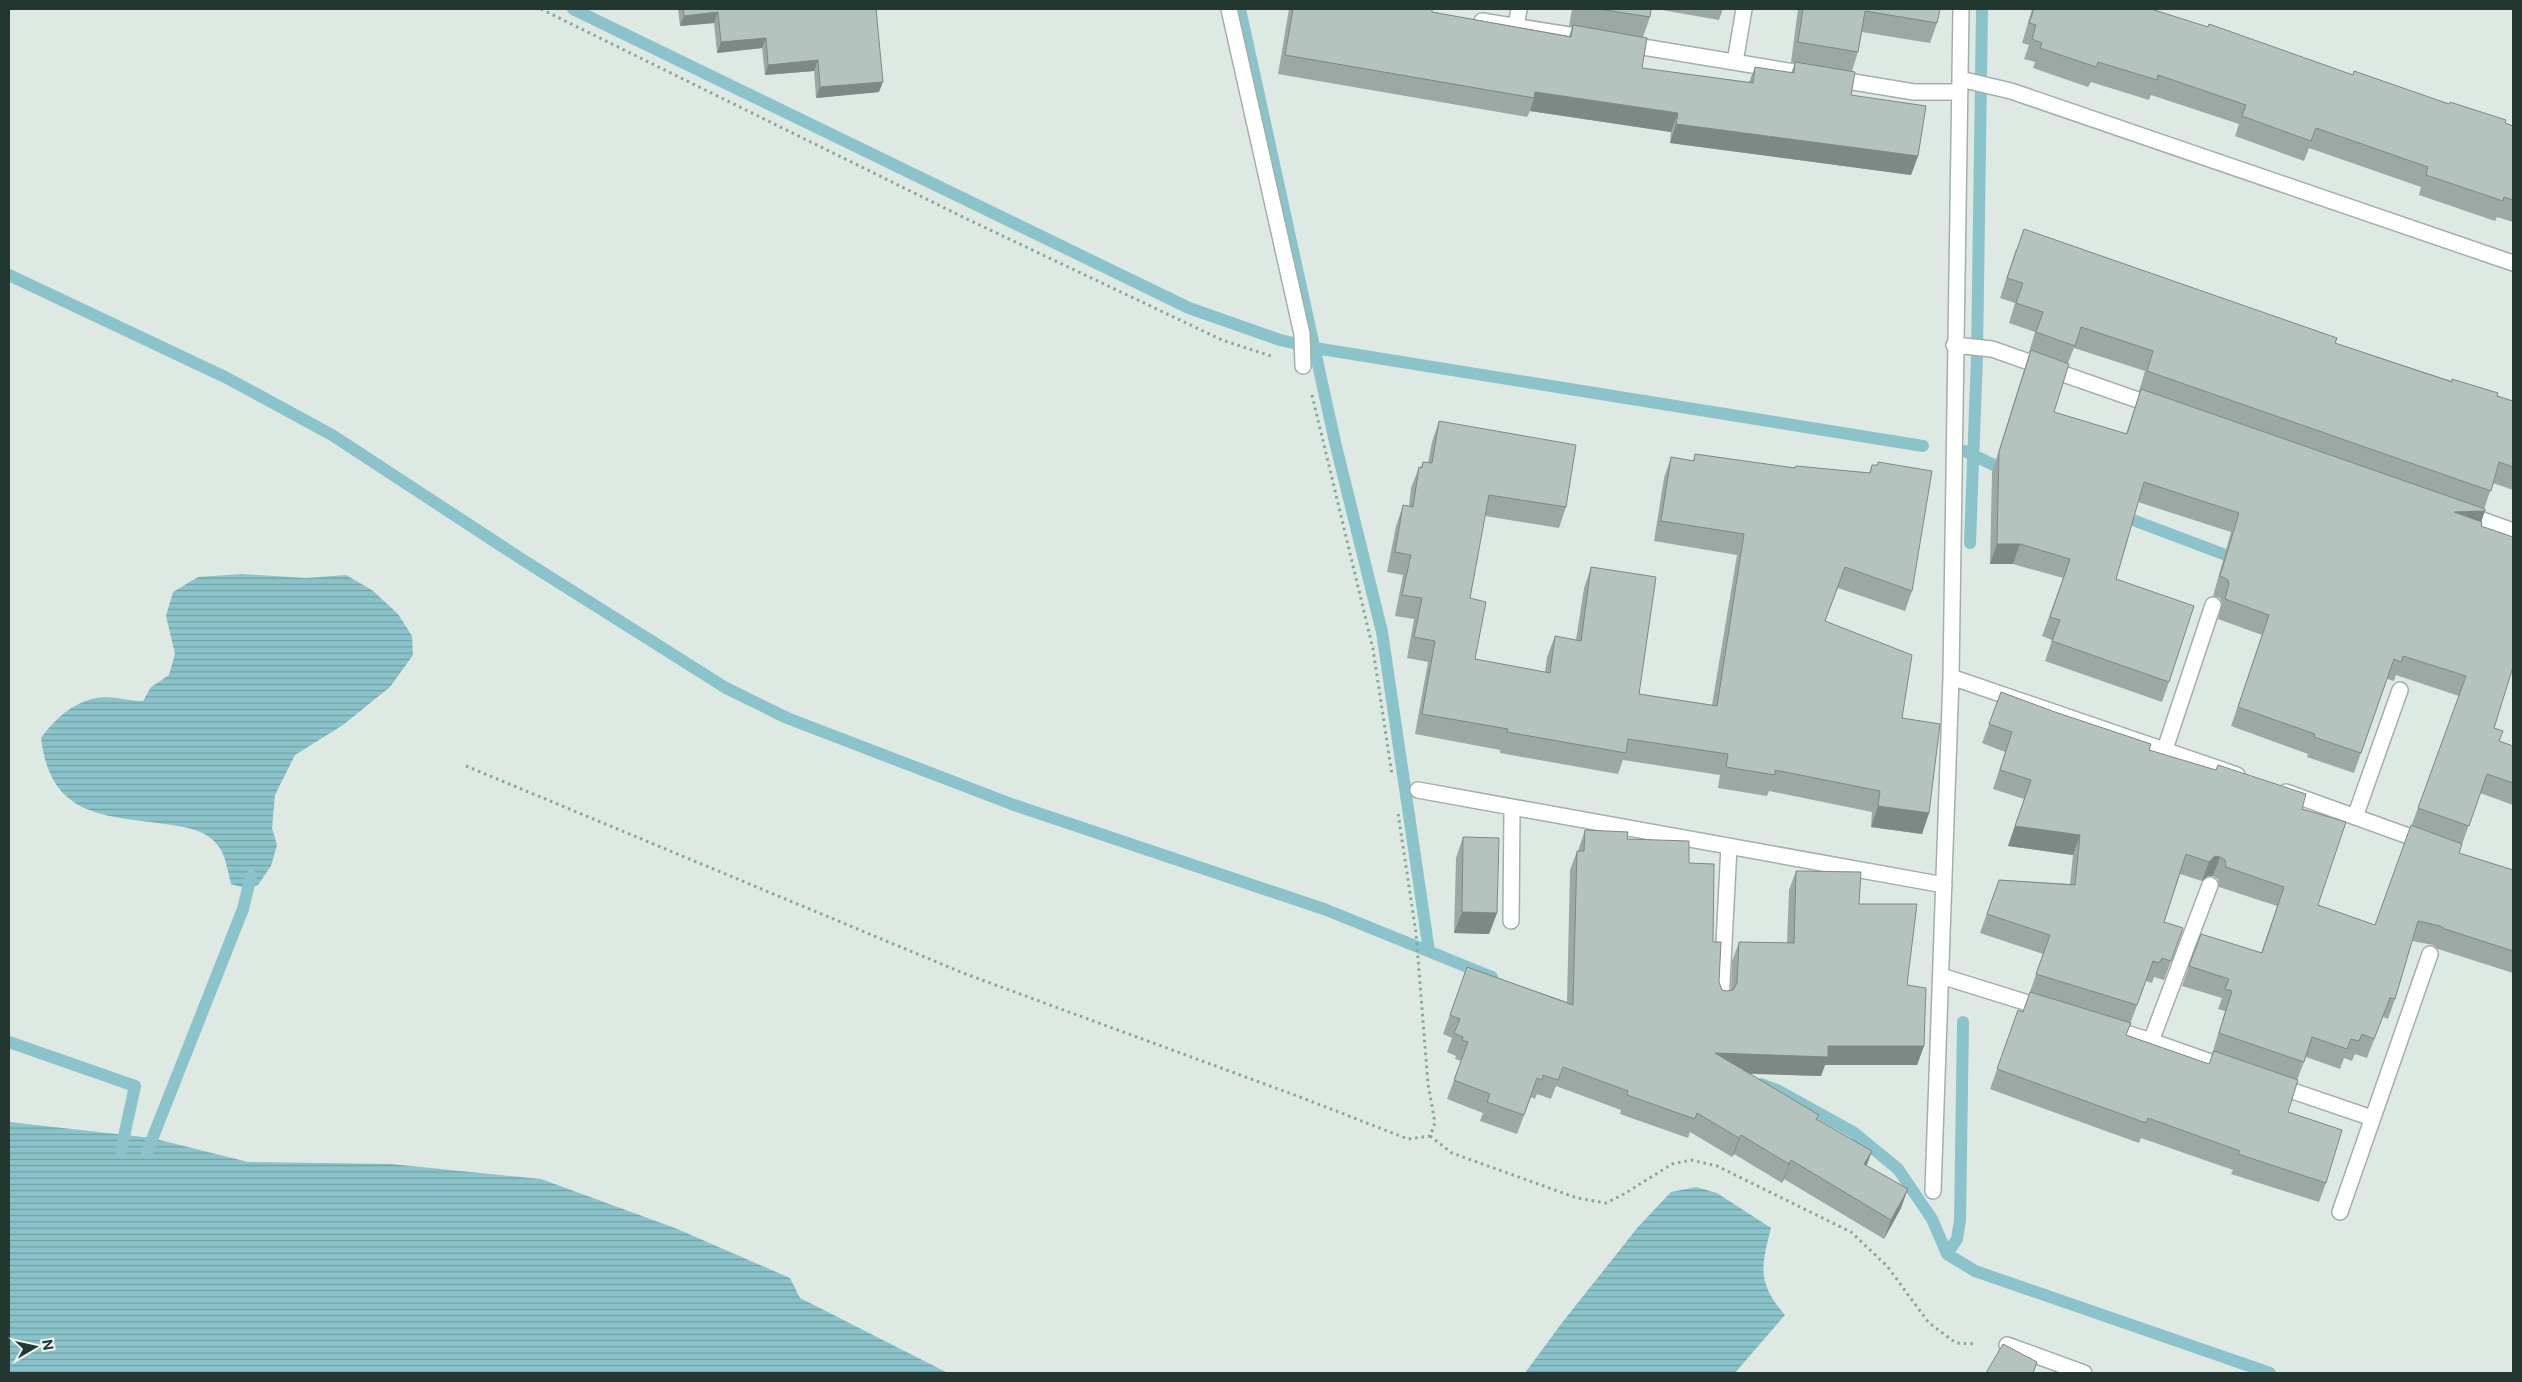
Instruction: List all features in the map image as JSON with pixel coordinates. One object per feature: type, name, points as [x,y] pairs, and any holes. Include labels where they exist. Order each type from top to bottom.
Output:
[{"type":"street","points":[[1228,9],[1302,334],[1303,360]]},
{"type":"street","points":[[1516,27],[1519,9]]},
{"type":"street","points":[[1735,62],[1744,9]]},
{"type":"street","points":[[1933,1191],[1951,677],[1954,345],[1961,9]]},
{"type":"street","points":[[1470,19],[1914,92],[1983,84],[2011,91],[2513,264]]},
{"type":"street","points":[[1954,345],[1992,349],[2169,410]]},
{"type":"street","points":[[2448,508],[2513,531]]},
{"type":"street","points":[[2165,749],[2213,605]]},
{"type":"street","points":[[1951,677],[2255,781]]},
{"type":"street","points":[[2355,817],[2400,690]]},
{"type":"street","points":[[2273,788],[2439,847]]},
{"type":"street","points":[[1418,790],[1944,884]]},
{"type":"street","points":[[1511,921],[1512,807]]},
{"type":"street","points":[[1721,1001],[1729,846]]},
{"type":"street","points":[[2151,1041],[2210,885]]},
{"type":"street","points":[[2340,1212],[2430,954]]},
{"type":"street","points":[[1941,976],[2060,1013]]},
{"type":"street","points":[[2096,1024],[2244,1073]]},
{"type":"street","points":[[2262,1080],[2372,1118]]},
{"type":"street","points":[[2007,1344],[2084,1373]]},
{"type":"path","points":[[541,9],[967,219],[1222,340],[1303,360],[1373,649],[1392,776]]},
{"type":"path","points":[[466,766],[963,973],[1300,1097],[1408,1139],[1430,1136],[1452,1153],[1577,1198],[1606,1203],[1672,1164],[1691,1160],[1717,1166],[1851,1232],[1887,1266],[1929,1323],[1956,1344],[2007,1344]]},
{"type":"path","points":[[1397,806],[1416,933],[1428,1084],[1435,1123],[1430,1136]]},
{"type":"water","points":[[242,574],[306,578],[346,575],[372,590],[398,614],[412,636],[413,655],[390,687],[343,725],[295,755],[275,795],[272,828],[277,845],[271,866],[258,885],[244,888],[231,884],[221,851],[210,837],[192,829],[179,826],[104,815],[85,808],[69,799],[56,785],[47,765],[41,738],[52,724],[65,713],[87,700],[107,697],[143,701],[151,687],[169,675],[175,654],[166,616],[173,592],[198,577]]},
{"type":"water","points":[[9,1122],[152,1138],[248,1162],[391,1164],[541,1179],[675,1228],[790,1278],[800,1298],[948,1373],[9,1373]]},
{"type":"water","points":[[1696,1187],[1717,1193],[1771,1228],[1765,1254],[1764,1274],[1770,1293],[1785,1315],[1735,1373],[1525,1373],[1561,1324],[1638,1227],[1671,1192]]},
{"type":"building","points":[[683,9],[876,9],[883,82],[820,87],[818,60],[768,65],[766,38],[721,42],[718,12],[684,16]]},
{"type":"building","points":[[1293,9],[1432,9],[1432,12],[1571,37],[1573,25],[1647,38],[1642,68],[1753,83],[1755,67],[1794,73],[1795,62],[1855,72],[1851,95],[1926,106],[1918,156],[1676,124],[1678,113],[1535,92],[1534,98],[1285,55]]},
{"type":"building","points":[[1599,9],[1651,9],[1650,17]]},
{"type":"building","points":[[1803,9],[1940,9],[1937,23],[1865,11],[1858,52],[1798,42]]},
{"type":"building","points":[[2034,9],[2151,9],[2208,27],[2209,24],[2353,75],[2354,71],[2449,104],[2450,102],[2506,120],[2505,123],[2513,126],[2513,200],[2504,197],[2503,201],[2426,175],[2428,167],[2316,128],[2311,141],[2242,116],[2246,105],[2158,75],[2157,80],[2098,62],[2096,67],[2040,48],[2042,43],[2032,39],[2036,25],[2029,23]]},
{"type":"building","points":[[2024,229],[2337,338],[2335,343],[2452,382],[2452,379],[2498,393],[2497,396],[2513,401],[2513,467],[2499,462],[2491,491],[2147,371],[2153,351],[2081,327],[2075,346],[2036,332],[2043,312],[2016,303],[2023,283],[2007,278]]},
{"type":"building","points":[[2031,350],[2069,364],[2054,412],[2127,434],[2141,389],[2485,509],[2485,511],[2454,512],[2482,522],[2481,526],[2513,537],[2513,667],[2494,728],[2503,731],[2499,741],[2513,746],[2513,783],[2487,774],[2469,826],[2418,808],[2466,676],[2403,656],[2401,662],[2394,659],[2361,753],[2314,737],[2315,734],[2238,707],[2269,615],[2225,599],[2229,583],[2227,579],[2220,576],[2239,513],[2144,482],[2116,579],[2194,606],[2169,682],[2052,641],[2060,620],[2050,617],[2070,559],[2020,544],[1997,544],[1999,452]]},
{"type":"building","points":[[1439,421],[1576,445],[1566,507],[1489,495],[1470,598],[1486,602],[1475,659],[1550,673],[1555,636],[1581,641],[1591,567],[1656,577],[1639,694],[1717,706],[1744,534],[1661,521],[1671,457],[1694,461],[1695,454],[1795,468],[1796,466],[1870,473],[1872,465],[1878,465],[1878,462],[1932,471],[1912,591],[1845,567],[1825,621],[1912,655],[1902,718],[1940,724],[1929,813],[1878,806],[1880,791],[1775,770],[1775,775],[1726,767],[1728,754],[1628,739],[1626,753],[1507,732],[1508,729],[1422,714],[1435,641],[1414,637],[1422,598],[1402,595],[1411,555],[1395,552],[1403,505],[1413,507],[1419,467],[1422,468],[1423,462],[1432,463]]},
{"type":"building","points":[[2001,692],[2151,744],[2149,750],[2216,770],[2218,765],[2306,794],[2302,809],[2346,822],[2318,905],[2375,925],[2411,825],[2462,844],[2459,853],[2513,870],[2513,951],[2440,926],[2418,921],[2395,999],[2390,998],[2374,1039],[2362,1034],[2359,1041],[2351,1039],[2347,1049],[2312,1037],[2304,1062],[2219,1033],[2232,991],[2225,989],[2229,979],[2189,966],[2201,934],[2262,953],[2284,887],[2226,867],[2225,860],[2220,857],[2215,856],[2209,862],[2186,854],[2164,922],[2183,928],[2171,961],[2162,958],[2159,963],[2153,961],[2137,1005],[2036,974],[2050,935],[1987,914],[1999,880],[2075,885],[2080,835],[2015,826],[2031,780],[2000,770],[2012,732],[1989,724]]},
{"type":"building","points":[[1585,830],[1628,832],[1627,839],[1689,841],[1689,863],[1714,864],[1713,942],[1721,942],[1719,982],[1722,990],[1733,990],[1737,983],[1739,942],[1794,943],[1796,871],[1861,872],[1859,904],[1917,904],[1907,985],[1926,988],[1924,1046],[1828,1046],[1828,1057],[1715,1053],[1819,1115],[1816,1119],[1872,1151],[1864,1164],[1908,1189],[1891,1220],[1791,1160],[1789,1164],[1741,1135],[1739,1138],[1697,1113],[1695,1119],[1627,1095],[1628,1091],[1563,1067],[1558,1080],[1543,1075],[1542,1080],[1537,1078],[1524,1115],[1487,1102],[1490,1094],[1454,1080],[1468,1042],[1462,1040],[1463,1037],[1454,1033],[1460,1019],[1450,1015],[1467,967],[1573,1005],[1577,851],[1584,851]]},
{"type":"building","points":[[1463,837],[1499,838],[1497,913],[1462,912]]},
{"type":"building","points":[[2030,992],[2131,1023],[2126,1035],[2209,1064],[2214,1051],[2298,1080],[2288,1112],[2342,1130],[2326,1183],[2238,1154],[2240,1151],[2148,1118],[2146,1123],[1997,1069],[2018,1010],[2023,1012]]},
{"type":"building","points":[[2003,1344],[2037,1362],[2033,1373],[1986,1373]]},
{"type":"waterway","points":[[573,9],[1189,308],[1280,340],[1315,348],[1923,446]]},
{"type":"waterway","points":[[1240,9],[1335,442],[1382,632],[1429,951]]},
{"type":"waterway","points":[[1970,543],[1977,356],[1982,9]]},
{"type":"waterway","points":[[9,275],[227,378],[332,435],[523,560],[726,688],[787,718],[1014,805],[1324,909],[1492,977]]},
{"type":"waterway","points":[[1965,451],[2008,472]]},
{"type":"waterway","points":[[2117,514],[2239,560]]},
{"type":"waterway","points":[[147,1152],[243,909],[251,876]]},
{"type":"waterway","points":[[1947,1254],[1957,1239],[1960,1220],[1963,1022]]},
{"type":"waterway","points":[[9,1042],[135,1086],[121,1150]]},
{"type":"waterway","points":[[1761,1084],[1777,1090],[1853,1132],[1898,1169],[1932,1219],[1947,1254],[1975,1271],[2270,1373]]}]
